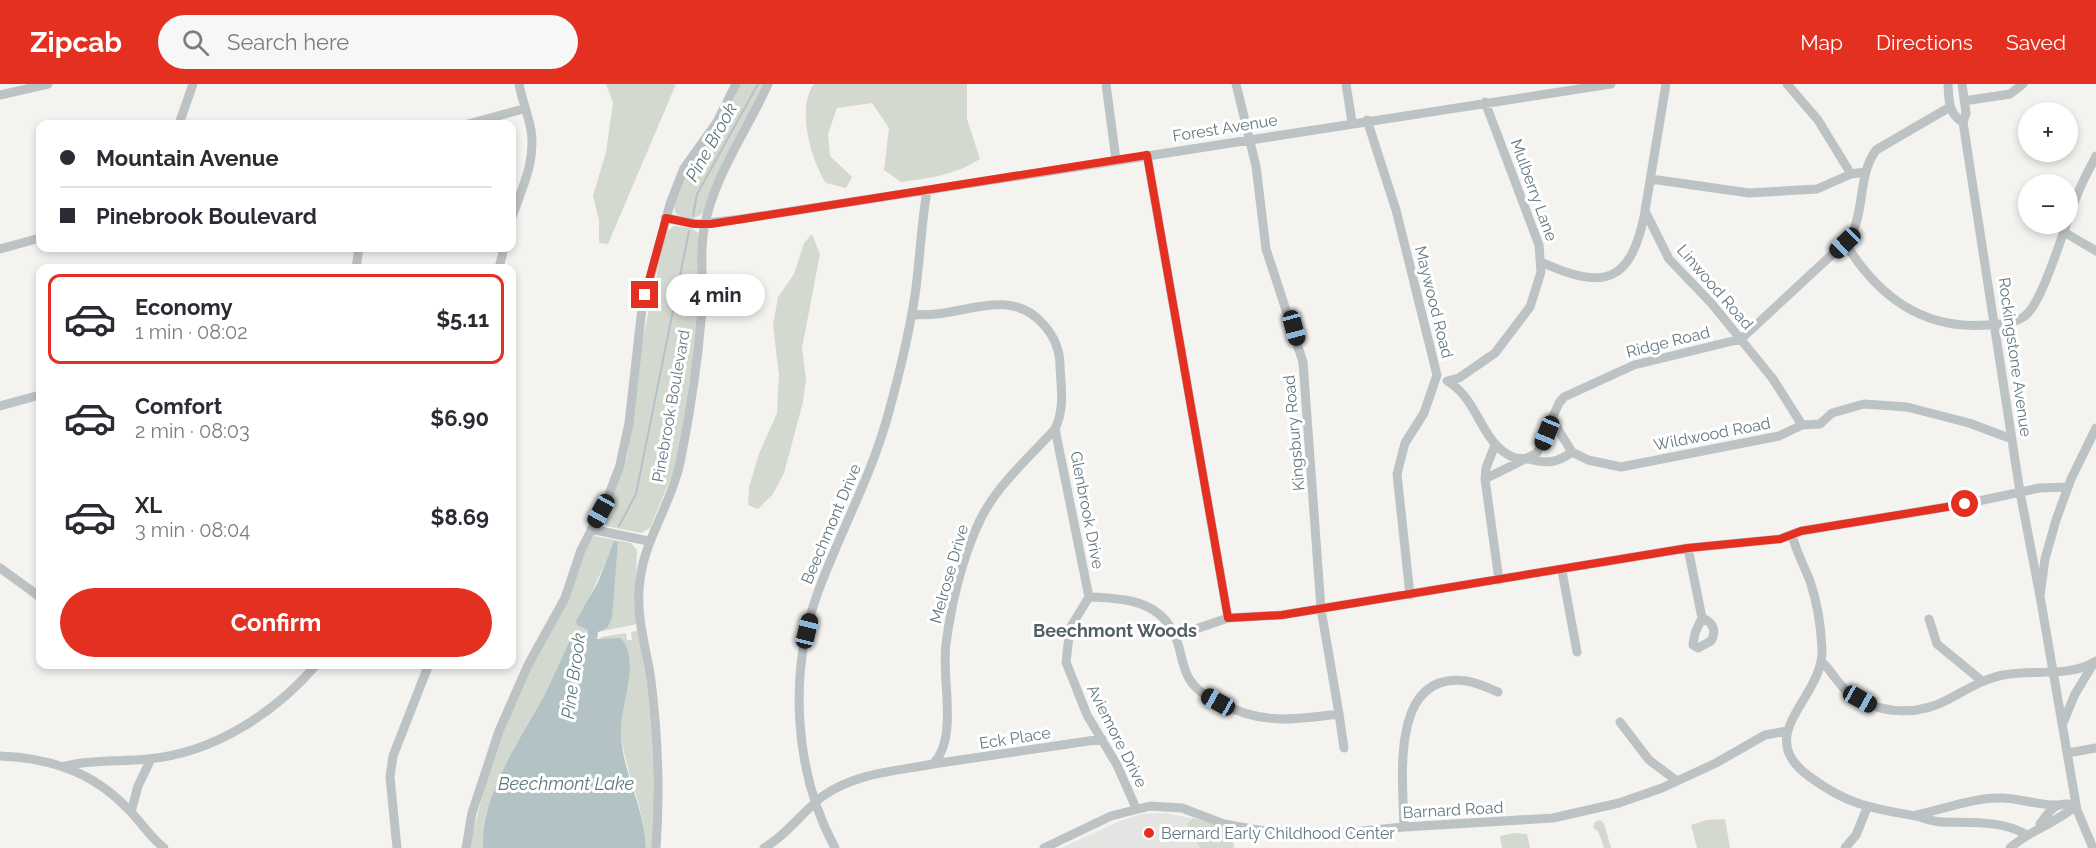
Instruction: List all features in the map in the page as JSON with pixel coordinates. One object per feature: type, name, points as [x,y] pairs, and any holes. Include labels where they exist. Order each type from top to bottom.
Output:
[{"type":"street","points":[[0,95],[48,84]]},
{"type":"street","points":[[180,120],[192,84]]},
{"type":"street","points":[[516,205],[532,156],[530,128],[523,109],[519,84]]},
{"type":"street","points":[[466,848],[472,813],[496,739],[520,683],[565,598],[581,550],[612,489],[623,454],[629,423],[642,308],[666,218],[684,168],[717,122],[736,84]]},
{"type":"street","name":"Pinebrook Boulevard","points":[[657,848],[659,788],[656,731],[638,599],[641,566],[648,541],[672,489],[682,451],[702,316],[705,224],[723,174],[768,84]]},
{"type":"street","points":[[1107,84],[1116,160]]},
{"type":"street","name":"Kingsbury Road","points":[[1236,84],[1256,166],[1266,249],[1303,363],[1321,609]]},
{"type":"street","points":[[1346,84],[1352,122]]},
{"type":"street","name":"Forest Avenue","points":[[666,218],[705,224],[927,191],[1352,122],[1611,84]]},
{"type":"street","points":[[1541,262],[1564,272],[1587,278],[1614,273],[1624,266],[1635,250],[1645,211],[1666,84]]},
{"type":"street","points":[[1787,84],[1818,120],[1851,174]]},
{"type":"street","points":[[1948,84],[1950,107],[1954,117],[1963,122]]},
{"type":"street","name":"Rockingstone Avenue","points":[[1962,84],[1966,113],[1963,122],[2020,492],[2076,805],[2082,827],[2093,848]]},
{"type":"street","points":[[1964,101],[2010,94],[2023,84]]},
{"type":"street","name":"Mulberry Lane","points":[[1449,382],[1480,365],[1495,353],[1530,307],[1537,287],[1541,262],[1536,235],[1485,102]]},
{"type":"street","points":[[1650,179],[1749,193],[1817,189],[1851,174],[1865,172],[1876,150],[1950,107]]},
{"type":"street","points":[[483,120],[523,109]]},
{"type":"street","name":"Maywood Road","points":[[1367,120],[1396,210],[1437,375],[1424,413],[1405,443],[1398,467],[1410,595]]},
{"type":"street","points":[[1147,155],[1228,618]]},
{"type":"street","points":[[2078,193],[2096,156]]},
{"type":"street","name":"Ridge Road","points":[[1528,459],[1542,446],[1564,397],[1634,364],[1741,339],[1851,237],[1859,219],[1865,172]]},
{"type":"street","name":"Beechmont Drive","points":[[835,848],[814,805],[801,721],[800,671],[805,641],[818,593],[860,498],[880,440],[912,314],[927,191]]},
{"type":"street","name":"Linwood Road","points":[[1645,211],[1669,259],[1741,339],[1773,380],[1802,425]]},
{"type":"street","points":[[1845,243],[1873,283],[1909,308],[1946,324],[1964,327],[1996,325],[2019,320],[2034,304],[2063,234]]},
{"type":"street","points":[[2067,234],[2096,251]]},
{"type":"street","points":[[0,249],[36,239]]},
{"type":"street","points":[[912,314],[937,316],[1000,303],[1020,308],[1041,321],[1053,337],[1060,361],[1061,416],[1055,429]]},
{"type":"street","points":[[1437,375],[1471,401],[1495,445],[1513,457],[1541,464],[1557,461],[1572,452],[1552,420]]},
{"type":"street","points":[[0,406],[36,396]]},
{"type":"street","name":"Wildwood Road","points":[[1572,452],[1588,460],[1621,467],[1761,441],[1779,436],[1802,425],[1820,424],[1832,413],[1864,404],[1907,407],[1969,423],[2012,439]]},
{"type":"street","points":[[2040,596],[2045,559],[2068,487],[2096,428]]},
{"type":"street","name":"Glenbrook Drive","points":[[1055,429],[1089,597]]},
{"type":"street","name":"Melrose Drive","points":[[933,764],[943,748],[947,729],[944,675],[949,622],[976,528],[1009,478],[1055,429]]},
{"type":"street","points":[[1495,445],[1486,468],[1485,479],[1499,580]]},
{"type":"street","points":[[1485,479],[1528,459]]},
{"type":"street","points":[[1175,636],[1228,618],[1282,615],[1562,571],[1688,548],[1719,547],[1780,539],[2020,492],[2068,487]]},
{"type":"street","points":[[591,529],[648,541]]},
{"type":"street","points":[[1792,535],[1810,580],[1817,610],[1822,662],[1787,731],[1786,749],[1793,762],[1820,785],[1867,808],[1941,822],[1968,822],[2004,827],[2027,835]]},
{"type":"street","points":[[1688,548],[1702,618]]},
{"type":"street","points":[[0,568],[36,594]]},
{"type":"street","points":[[1562,571],[1577,652]]},
{"type":"street","points":[[1089,597],[1118,597],[1136,601],[1158,614],[1175,636],[1183,667],[1199,691],[1238,713],[1276,720],[1339,714]]},
{"type":"street","name":"Aviemore Drive","points":[[1089,597],[1070,628],[1065,651],[1076,692],[1126,783],[1136,808]]},
{"type":"street","points":[[1321,609],[1344,748]]},
{"type":"street","points":[[1929,619],[1937,644],[1982,681]]},
{"type":"street","points":[[1822,662],[1847,692],[1872,706],[1915,711],[1929,707],[1982,681],[2029,671],[2082,670],[2096,661]]},
{"type":"street","points":[[2062,726],[2074,694],[2096,661]]},
{"type":"street","points":[[66,766],[151,759],[202,745],[245,726],[280,702],[312,669]]},
{"type":"street","points":[[397,848],[390,777],[393,756],[427,669]]},
{"type":"street","points":[[1404,827],[1404,735],[1411,710],[1429,690],[1449,682],[1470,682],[1498,692]]},
{"type":"street","points":[[1620,722],[1649,760],[1677,781]]},
{"type":"street","name":"Barnard Road","points":[[1044,848],[1090,824],[1136,808],[1159,806],[1182,808],[1224,824],[1288,835],[1553,818],[1619,803],[1716,763],[1765,735],[1787,731]]},
{"type":"street","name":"Eck Place","points":[[933,764],[1102,739]]},
{"type":"street","points":[[2068,753],[2096,748]]},
{"type":"street","points":[[0,756],[40,759],[66,766],[105,789],[131,812],[164,848]]},
{"type":"street","points":[[131,812],[138,786],[151,759]]},
{"type":"street","points":[[764,848],[788,831],[824,796],[861,778],[883,771],[933,764]]},
{"type":"street","points":[[1914,816],[1970,801],[1999,798],[2035,805],[2056,805]]},
{"type":"street","points":[[2038,827],[2056,805],[2062,802],[2076,805]]},
{"type":"street","points":[[2010,848],[2038,827],[2063,817],[2076,805]]},
{"type":"street","points":[[1845,848],[1856,835],[1867,808]]},
{"type":"shaded area","points":[[606,84],[676,84],[608,244],[599,243],[599,220],[593,196],[606,152],[613,102]]},
{"type":"shaded area","points":[[740,84],[764,84],[703,213],[694,218],[677,215],[674,206],[682,181],[725,118]]},
{"type":"shaded area","points":[[814,84],[967,84],[967,119],[980,159],[952,172],[901,182],[884,170],[889,128],[872,103],[837,108],[828,134],[830,156],[852,177],[846,188],[826,183],[815,161],[806,120],[806,106]]},
{"type":"shaded area","points":[[674,226],[691,228],[700,234],[698,325],[677,463],[650,528],[641,533],[606,526],[603,520],[627,457],[642,342],[666,232]]},
{"type":"shaded area","points":[[812,234],[820,254],[802,348],[806,379],[803,402],[784,473],[773,494],[758,509],[748,505],[749,487],[759,454],[777,413],[779,376],[773,325],[778,297],[794,274],[804,243]]},
{"type":"shaded area","points":[[595,536],[631,543],[637,550],[635,604],[637,624],[598,632],[615,569],[618,542],[615,541],[577,625],[588,630],[587,638],[569,642],[548,688],[505,765],[496,786],[484,827],[483,848],[469,848],[495,747],[590,539]]},
{"type":"shaded area","points":[[637,631],[650,712],[654,848],[646,848],[642,819],[623,748],[622,713],[629,678],[600,640],[601,637],[626,633],[627,640],[632,640],[631,632]]},
{"type":"shaded area","name":"Bernard Early Childhood Center","points":[[1165,813],[1200,820],[1216,848],[1061,848],[1120,821],[1142,814]]},
{"type":"shaded area","points":[[1193,818],[1231,830],[1234,848],[1200,848],[1187,824]]},
{"type":"shaded area","points":[[1725,819],[1730,848],[1697,848],[1691,825],[1707,820]]},
{"type":"shaded area","points":[[1600,820],[1604,823],[1611,848],[1604,848],[1598,831],[1593,828],[1595,822]]},
{"type":"shaded area","points":[[1515,833],[1527,834],[1530,848],[1502,848],[1500,836]]},
{"type":"water","name":"Beechmont Lake","points":[[614,541],[618,542],[612,618],[607,628],[598,632],[597,639],[620,638],[626,646],[629,657],[630,669],[621,731],[622,746],[642,818],[646,848],[483,848],[484,827],[489,806],[505,765],[548,688],[569,642],[573,636],[587,637],[588,630],[577,625],[576,621],[598,582]]},
{"type":"waterway","name":"Pine Brook","points":[[693,216],[697,194],[758,84]]},
{"type":"waterway","name":"Pine Brook","points":[[619,526],[636,494],[689,231]]},
{"type":"place","name":"Bernard Early Childhood Center","points":[[1149,833]]},
{"type":"district","name":"Beechmont Woods","points":[[1115,630]]},
{"type":"route","points":[[645,295],[666,218],[694,224],[711,224],[1147,155],[1228,618],[1282,615],[1562,571],[1688,548],[1719,547],[1780,539],[1801,531],[1965,504]]}]
